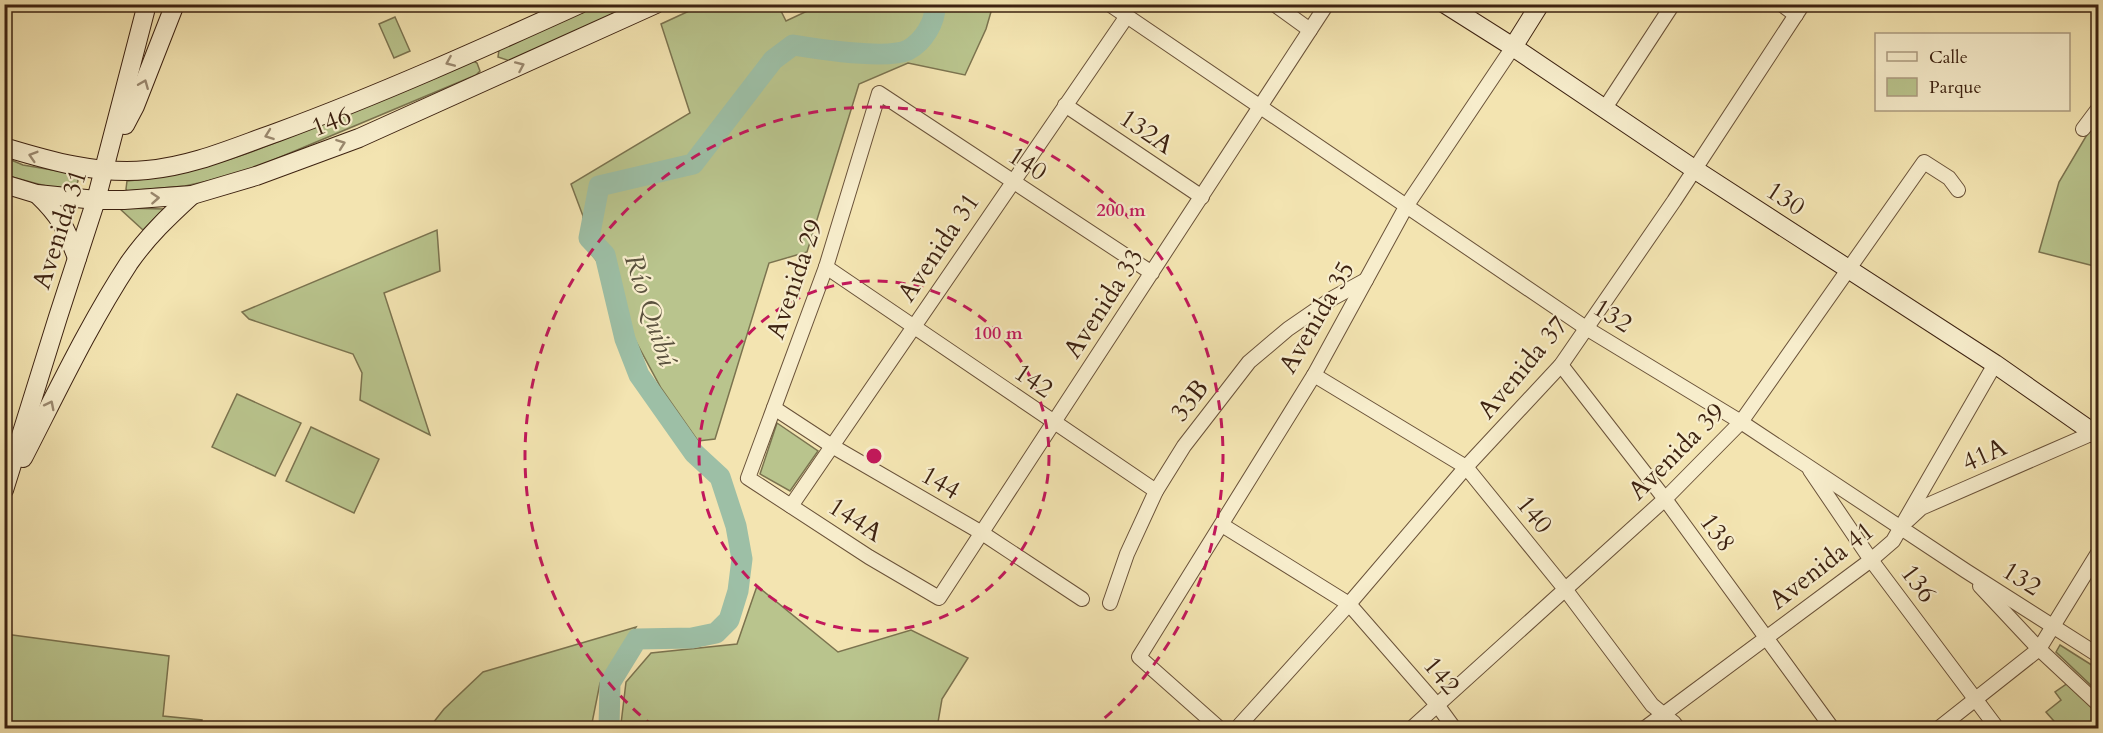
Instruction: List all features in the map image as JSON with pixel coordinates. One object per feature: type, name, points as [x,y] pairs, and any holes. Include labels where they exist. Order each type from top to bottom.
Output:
[{"type":"street","name":"Avenida 31","points":[[4,492],[107,163],[147,4]]},
{"type":"street","name":"Avenida 31","points":[[107,163],[135,106],[175,4]]},
{"type":"street","name":"146","points":[[4,147],[43,159],[107,163],[147,170],[198,161],[331,112],[580,4]]},
{"type":"street","name":"146","points":[[4,184],[37,194],[96,200],[192,195],[256,176],[359,138],[656,4]]},
{"type":"street","name":"132","points":[[1109,4],[1586,328],[1741,422],[1966,571],[2098,655]]},
{"type":"street","points":[[1274,4],[1310,30]]},
{"type":"street","name":"Avenida 33","points":[[939,598],[1327,4]]},
{"type":"street","name":"130","points":[[1445,4],[1995,364],[2096,434]]},
{"type":"street","name":"Avenida 35","points":[[1219,729],[1139,657],[1314,375],[1407,205],[1540,4]]},
{"type":"street","points":[[1605,108],[1673,4]]},
{"type":"street","points":[[1781,4],[1799,10]]},
{"type":"street","name":"Avenida 37","points":[[1237,729],[1466,468],[1561,365],[1645,245],[1799,10]]},
{"type":"street","name":"Avenida 31","points":[[791,506],[1127,16]]},
{"type":"street","points":[[483,48],[497,76]]},
{"type":"street","name":"140","points":[[879,93],[1152,273]]},
{"type":"street","name":"Avenida 29","points":[[748,478],[826,267],[879,93]]},
{"type":"street","name":"132A","points":[[1065,105],[1202,197]]},
{"type":"street","points":[[2083,129],[2098,109]]},
{"type":"street","name":"Avenida 39","points":[[1412,729],[1665,499],[1741,422],[1924,162],[1948,177],[1958,190]]},
{"type":"street","points":[[37,194],[56,213],[67,230],[77,258]]},
{"type":"street","points":[[4,492],[79,350],[130,262],[156,229],[192,195]]},
{"type":"street","name":"142","points":[[826,267],[1156,491]]},
{"type":"street","name":"33B","points":[[1110,603],[1127,554],[1156,491],[1184,446],[1249,362],[1288,329],[1333,298],[1368,279]]},
{"type":"street","name":"Avenida 41","points":[[1645,729],[1871,560],[1893,541],[1995,364]]},
{"type":"street","name":"138","points":[[1561,365],[1665,499],[1832,729]]},
{"type":"street","name":"140","points":[[1314,375],[1466,468],[1565,589],[1652,705],[1678,729]]},
{"type":"street","name":"144","points":[[774,408],[832,446],[982,533],[1082,599]]},
{"type":"street","name":"41A","points":[[1899,527],[1921,508],[2096,434]]},
{"type":"street","name":"136","points":[[1805,464],[1871,560],[1997,729]]},
{"type":"street","name":"144A","points":[[748,478],[869,557],[939,598]]},
{"type":"street","name":"142","points":[[1222,525],[1349,604],[1438,706],[1454,729]]},
{"type":"street","points":[[1938,729],[2039,649],[2055,627],[2098,553]]},
{"type":"street","points":[[1966,571],[2039,649],[2098,704]]},
{"type":"green space","points":[[597,5],[636,5],[510,61],[498,57],[499,50],[504,46]]},
{"type":"green space","points":[[702,5],[778,5],[786,21],[820,5],[993,5],[986,29],[965,75],[908,63],[859,84],[807,252],[769,263],[715,439],[698,441],[661,388],[635,340],[612,312],[600,265],[582,242],[583,216],[571,184],[690,113],[661,24]]},
{"type":"green space","points":[[395,17],[410,51],[394,58],[379,24]]},
{"type":"green space","points":[[472,60],[477,63],[480,71],[476,75],[240,174],[185,186],[127,191],[126,189],[127,181],[182,172],[263,148]]},
{"type":"green space","points":[[2098,116],[2098,267],[2039,252],[2059,182]]},
{"type":"green space","points":[[4,157],[23,165],[76,174],[78,181],[76,186],[59,188],[5,175]]},
{"type":"green space","points":[[119,208],[164,209],[143,230]]},
{"type":"green space","points":[[437,230],[440,271],[384,293],[430,435],[360,400],[362,373],[353,354],[249,319],[242,312]]},
{"type":"green space","points":[[237,394],[301,423],[275,476],[212,447]]},
{"type":"green space","points":[[777,423],[818,451],[790,491],[760,474]]},
{"type":"green space","points":[[311,427],[379,459],[354,513],[286,481]]},
{"type":"green space","points":[[757,586],[838,652],[911,630],[968,658],[942,699],[937,728],[623,728],[621,724],[626,682],[651,653],[737,644]]},
{"type":"green space","points":[[636,627],[600,683],[591,728],[429,728],[444,709],[483,672]]},
{"type":"green space","points":[[5,634],[169,656],[163,716],[202,720],[201,728],[5,728]]},
{"type":"green space","points":[[2060,645],[2098,669],[2098,692],[2056,652]]},
{"type":"green space","points":[[2068,683],[2098,711],[2098,728],[2060,728],[2046,712],[2061,700],[2055,692]]},
{"type":"waterway","name":"Río Quibú","points":[[609,728],[610,683],[637,639],[692,638],[716,633],[729,620],[738,591],[742,559],[736,526],[720,477],[694,453],[639,375],[625,339],[605,255],[589,238],[599,186],[693,164],[773,60],[793,45],[869,54],[898,53],[914,46],[928,31],[935,4]]}]
